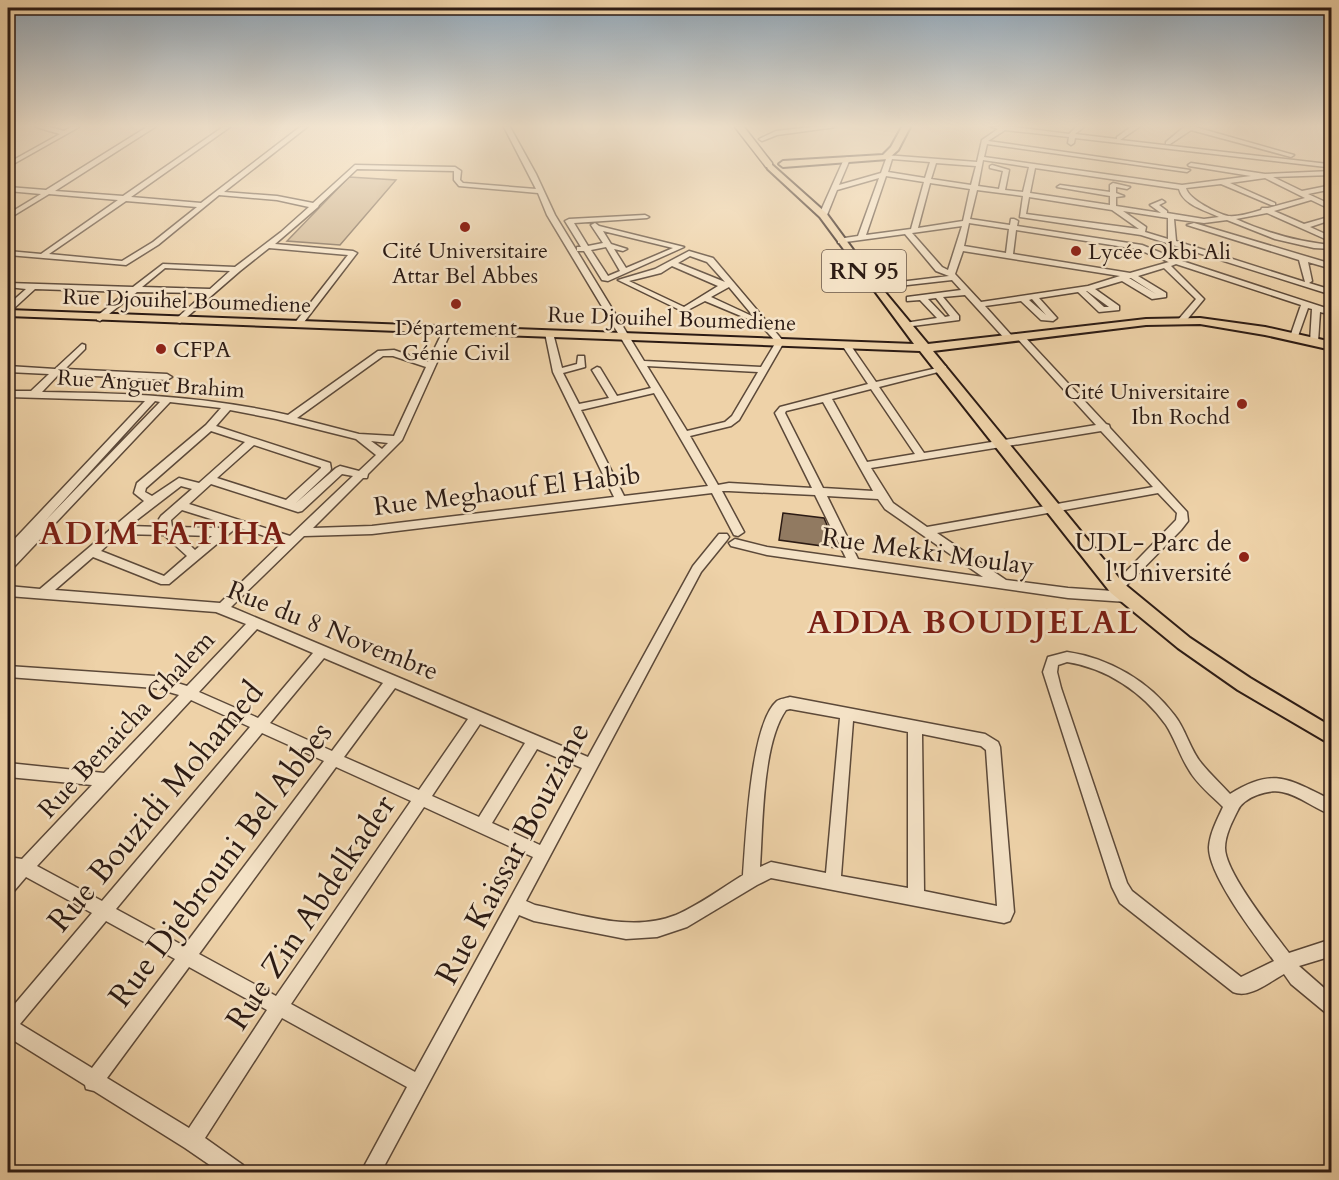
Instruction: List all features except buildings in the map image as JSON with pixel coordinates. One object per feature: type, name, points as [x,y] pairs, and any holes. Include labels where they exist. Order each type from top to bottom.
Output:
[{"type":"main road","name":"RN 95","points":[[788,182],[823,215],[875,286],[927,348]]},
{"type":"main road","name":"RN 95","points":[[794,182],[802,194]]},
{"type":"main road","name":"Rue Djouihel Boumediene","points":[[8,311],[100,318],[927,348],[1146,322],[1182,320],[1226,324],[1332,346]]},
{"type":"main road","points":[[927,348],[1052,508],[1122,592],[1184,643],[1244,684],[1332,737]]},
{"type":"street","points":[[8,218],[63,182]]},
{"type":"street","points":[[42,256],[149,182]]},
{"type":"street","points":[[8,253],[123,263],[140,255],[232,182]]},
{"type":"street","points":[[180,320],[237,269],[316,206],[339,182]]},
{"type":"street","points":[[459,182],[461,185],[540,191]]},
{"type":"street","points":[[535,182],[622,336],[716,488],[728,511],[732,537]]},
{"type":"street","points":[[823,215],[837,182]]},
{"type":"street","points":[[834,189],[858,182]]},
{"type":"street","points":[[861,238],[882,182]]},
{"type":"street","points":[[911,231],[926,182]]},
{"type":"street","points":[[948,182],[1172,218],[1204,221],[1242,215],[1332,187]]},
{"type":"street","points":[[952,276],[975,182]]},
{"type":"street","points":[[1002,190],[1003,182]]},
{"type":"street","points":[[1022,216],[1029,182]]},
{"type":"street","points":[[1058,199],[1061,182]]},
{"type":"street","points":[[1146,182],[1182,187],[1221,182]]},
{"type":"street","points":[[1171,186],[1175,182]]},
{"type":"street","points":[[1222,182],[1273,204]]},
{"type":"street","points":[[1278,182],[1332,208]]},
{"type":"street","points":[[1142,230],[1117,209],[1117,186],[1184,195],[1206,208],[1260,232],[1308,245],[1332,247]]},
{"type":"street","points":[[1059,187],[1117,196]]},
{"type":"street","points":[[1182,187],[1184,195]]},
{"type":"street","points":[[8,189],[202,206]]},
{"type":"street","points":[[218,193],[277,198],[316,206]]},
{"type":"street","points":[[1162,202],[1152,205],[1213,243],[1237,251],[1332,293]]},
{"type":"street","points":[[1264,209],[1273,204],[1288,202]]},
{"type":"street","points":[[1094,227],[1095,204]]},
{"type":"street","points":[[1172,218],[1206,208]]},
{"type":"street","points":[[1264,209],[1330,238]]},
{"type":"street","points":[[1142,230],[1151,226],[1152,213]]},
{"type":"street","points":[[1009,255],[1014,216],[1022,216],[1094,227],[1142,230],[1172,242],[1213,243],[1237,251],[1303,259],[1332,267]]},
{"type":"street","points":[[597,228],[680,247],[625,272],[605,278],[568,222],[645,217]]},
{"type":"street","points":[[1172,218],[1172,242]]},
{"type":"street","points":[[592,220],[625,272]]},
{"type":"street","points":[[841,241],[966,221],[1013,227],[1134,246],[1332,313]]},
{"type":"street","points":[[1303,227],[1329,221]]},
{"type":"street","points":[[911,231],[939,269],[952,276],[978,305],[1106,427],[1183,515],[1177,528],[1122,592]]},
{"type":"street","points":[[1237,251],[1260,232]]},
{"type":"street","points":[[572,250],[607,245],[623,249]]},
{"type":"street","points":[[267,246],[353,253],[298,324]]},
{"type":"street","points":[[960,248],[1129,278]]},
{"type":"street","points":[[683,435],[733,421],[780,342],[727,285],[710,260],[701,255],[689,253],[657,270],[622,280],[682,309],[727,285]]},
{"type":"street","points":[[1303,259],[1308,281]]},
{"type":"street","points":[[978,305],[1084,291],[1176,262]]},
{"type":"street","points":[[672,263],[727,285]]},
{"type":"street","points":[[1165,265],[1200,299],[1182,320]]},
{"type":"street","points":[[100,318],[163,266],[237,269]]},
{"type":"street","points":[[875,286],[952,276]]},
{"type":"street","points":[[1097,293],[1129,278]]},
{"type":"street","points":[[8,285],[213,291]]},
{"type":"street","points":[[8,311],[33,286]]},
{"type":"street","points":[[1084,291],[1097,293],[1116,308],[1102,310],[1084,291]]},
{"type":"street","points":[[910,298],[967,292]]},
{"type":"street","points":[[908,325],[956,317],[938,296]]},
{"type":"street","points":[[922,297],[943,320]]},
{"type":"street","points":[[705,298],[764,324]]},
{"type":"street","points":[[1294,337],[1305,305]]},
{"type":"street","points":[[1314,342],[1317,309]]},
{"type":"street","points":[[221,609],[383,456],[397,440],[448,329]]},
{"type":"street","points":[[549,333],[558,372],[620,500]]},
{"type":"street","points":[[846,345],[921,456]]},
{"type":"street","points":[[33,395],[82,347]]},
{"type":"street","points":[[290,419],[381,353],[394,353],[431,366]]},
{"type":"street","points":[[558,372],[582,364],[581,358]]},
{"type":"street","points":[[640,363],[764,370]]},
{"type":"street","points":[[855,564],[779,416],[783,409],[943,368]]},
{"type":"street","points":[[8,369],[167,377]]},
{"type":"street","points":[[597,370],[614,399]]},
{"type":"street","points":[[575,408],[657,390]]},
{"type":"street","name":"Rue Anguet Brahim","points":[[8,394],[152,399],[228,406],[359,437]]},
{"type":"street","points":[[826,398],[886,505],[1003,584]]},
{"type":"street","points":[[8,553],[152,399]]},
{"type":"street","points":[[8,566],[167,400]]},
{"type":"street","points":[[152,501],[139,493],[141,486],[209,427],[228,406]]},
{"type":"street","points":[[209,427],[327,466],[287,505]]},
{"type":"street","points":[[864,466],[1106,427]]},
{"type":"street","points":[[359,437],[397,440]]},
{"type":"street","points":[[359,437],[383,456]]},
{"type":"street","points":[[194,556],[167,531],[165,519],[253,441]]},
{"type":"street","points":[[208,479],[287,505],[301,507],[341,470],[363,475]]},
{"type":"street","points":[[44,592],[152,501],[179,482],[199,487]]},
{"type":"street","name":"Rue Meghaouf El Habib","points":[[303,532],[372,530],[734,486],[880,495]]},
{"type":"street","points":[[925,531],[1161,489]]},
{"type":"street","points":[[179,505],[293,541]]},
{"type":"street","points":[[92,552],[162,582],[168,580],[234,524]]},
{"type":"street","points":[[117,531],[223,532]]},
{"type":"street","name":"Rue Mekki Moulay","points":[[732,537],[782,553],[855,564],[1068,593],[1122,592]]},
{"type":"street","name":"Rue Kaissar Bouziane","points":[[371,1173],[703,561],[732,537]]},
{"type":"street","name":"Rue du 8 Novembre","points":[[8,591],[201,604],[221,609],[592,765]]},
{"type":"street","name":"Rue Benaicha Ghalem","points":[[8,885],[16,866],[106,780],[256,622]]},
{"type":"street","name":"Rue Bouzidi Mohamed","points":[[8,1026],[323,650]]},
{"type":"street","points":[[1231,805],[1195,767],[1171,721],[1150,696],[1117,673],[1087,660],[1067,657],[1053,661],[1050,672],[1054,688],[1124,894],[1239,986],[1247,985],[1287,963],[1332,947]]},
{"type":"street","points":[[8,671],[155,682],[189,692],[543,854]]},
{"type":"street","name":"Rue Djebrouni Bel Abbes","points":[[93,1082],[393,680]]},
{"type":"street","points":[[516,905],[534,913],[626,931],[657,929],[681,921],[751,879],[771,870],[998,915],[1006,913],[993,747],[985,741],[847,714],[790,704],[777,708],[763,752],[751,879]]},
{"type":"street","points":[[834,882],[847,714]]},
{"type":"street","name":"Rue Zin Abdelkader","points":[[192,1141],[279,1006],[478,716]]},
{"type":"street","points":[[915,728],[916,898]]},
{"type":"street","points":[[482,826],[535,740]]},
{"type":"street","points":[[8,770],[106,780]]},
{"type":"street","points":[[1332,808],[1299,790],[1274,784],[1239,795],[1231,805],[1221,828],[1217,846],[1218,858],[1231,884],[1287,963],[1312,993],[1332,1007]]},
{"type":"street","points":[[16,866],[104,910],[419,1084]]},
{"type":"street","points":[[8,1026],[93,1082],[192,1141],[237,1173]]},
{"type":"shaded area","points":[[344,182],[394,182],[340,245],[287,241]]},
{"type":"place","name":"Cité Universitaire Attar Bel Abbes","points":[[465,227]]},
{"type":"place","name":"Lycée Okbi Ali","points":[[1076,251]]},
{"type":"place","name":"Département Génie Civil","points":[[456,304]]},
{"type":"place","name":"CFPA","points":[[161,349]]},
{"type":"place","name":"Cité Universitaire Ibn Rochd","points":[[1242,404]]},
{"type":"place","name":"UDL- Parc de l'Université","points":[[1244,557]]},
{"type":"district","name":"ADIM FATIHA","points":[[163,533]]},
{"type":"district","name":"ADDA BOUDJELAL","points":[[973,622]]}]
